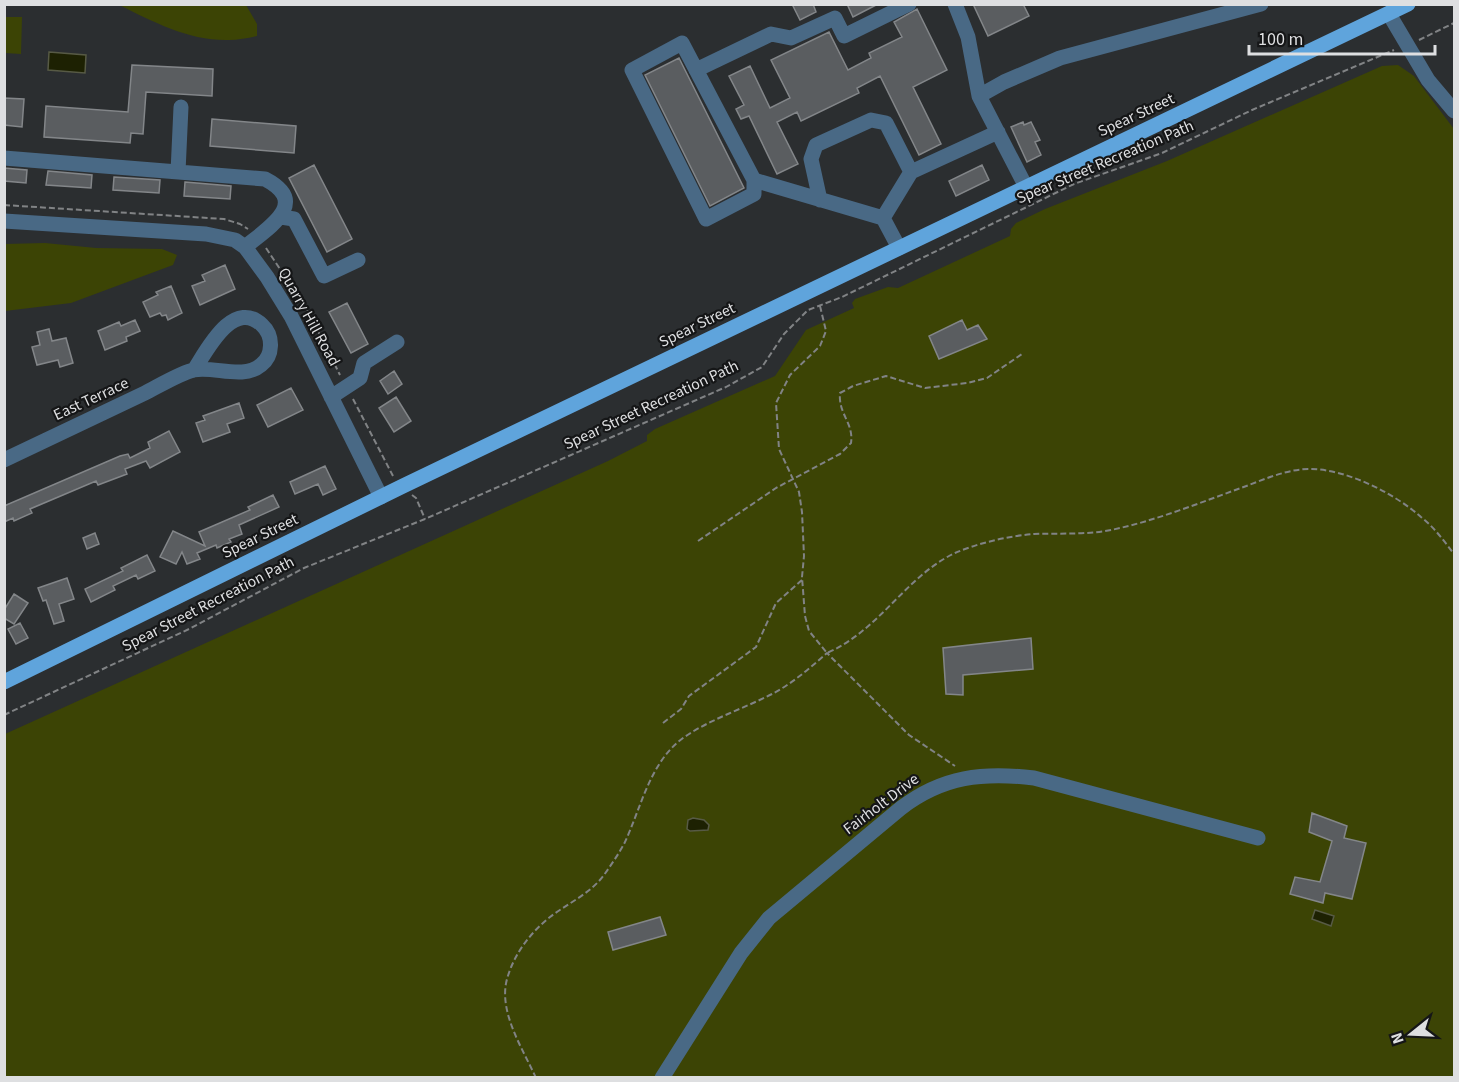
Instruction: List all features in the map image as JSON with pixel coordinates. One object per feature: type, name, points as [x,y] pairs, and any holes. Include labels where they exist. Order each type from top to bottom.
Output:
[{"type":"main road","name":"Spear Street","points":[[4,682],[381,497],[1408,4]]},
{"type":"street","points":[[696,70],[771,34],[791,39],[835,18],[844,36],[909,4]]},
{"type":"street","points":[[955,4],[968,37],[979,96],[1026,187]]},
{"type":"street","points":[[979,96],[1004,82],[1060,58],[1261,4]]},
{"type":"street","points":[[1389,14],[1428,80],[1455,111]]},
{"type":"street","points":[[682,43],[754,180],[754,194],[706,219],[632,70],[682,43]]},
{"type":"street","points":[[178,172],[181,107]]},
{"type":"street","points":[[820,200],[811,159],[816,145],[871,120],[886,123],[911,172]]},
{"type":"street","points":[[883,218],[911,172],[998,132]]},
{"type":"street","points":[[4,158],[265,180],[278,186],[284,195],[286,205],[281,217],[245,247],[235,240],[219,236],[4,221]]},
{"type":"street","points":[[754,180],[883,218],[899,248]]},
{"type":"street","points":[[281,217],[294,219],[324,276],[358,260]]},
{"type":"street","name":"Quarry Hill Road","points":[[245,247],[291,316],[381,497]]},
{"type":"street","name":"East Terrace","points":[[4,460],[194,370],[252,371],[260,366],[270,353],[271,345],[266,329],[260,323],[244,318],[228,323],[194,370]]},
{"type":"street","points":[[332,397],[360,378],[364,363],[397,342]]},
{"type":"street","name":"Fairholt Drive","points":[[662,1077],[741,953],[769,918],[901,808],[934,787],[955,779],[1012,776],[1034,778],[1258,838]]},
{"type":"path","name":"Spear Street Recreation Path","points":[[4,715],[189,629],[304,568],[425,519],[726,387],[762,366],[784,334],[807,310],[842,297],[1074,184],[1162,153],[1252,110],[1455,23]]},
{"type":"path","points":[[813,289],[820,305],[826,331],[820,346],[790,375],[776,402],[779,449],[799,492],[802,512],[804,556],[802,580],[805,616],[809,631],[827,653],[909,735],[955,766]]},
{"type":"path","points":[[698,541],[793,477],[840,454],[851,443],[849,427],[839,404],[840,393],[886,376],[925,388],[967,383],[987,378],[1022,354]]},
{"type":"path","points":[[536,1077],[518,1040],[506,1004],[506,981],[528,938],[551,916],[602,878],[623,846],[649,785],[669,750],[694,731],[790,683],[827,653],[846,645],[871,625],[938,562],[957,552],[1031,535],[1093,533],[1115,529],[1196,504],[1285,472],[1310,469],[1334,472],[1366,482],[1421,516],[1455,554]]},
{"type":"path","points":[[663,723],[681,709],[689,696],[756,647],[776,603],[802,580]]},
{"type":"green space","points":[[119,5],[246,5],[257,24],[257,36],[229,40],[186,34]]},
{"type":"green space","points":[[5,17],[22,17],[21,54],[5,53]]},
{"type":"green space","points":[[1398,65],[1414,76],[1454,129],[1454,1077],[5,1077],[5,734],[608,461],[647,441],[647,435],[655,429],[775,376],[806,330],[854,308],[852,303],[855,299],[888,287],[898,288],[1010,236],[1011,229],[1016,223],[1045,209],[1167,161],[1382,66]]},
{"type":"green space","points":[[45,243],[96,248],[162,249],[177,255],[173,265],[71,303],[5,311],[5,244]]},
{"type":"shaded area","points":[[49,52],[86,55],[85,73],[48,70]]},
{"type":"shaded area","points":[[693,818],[704,820],[709,825],[708,830],[690,831],[687,829],[688,820]]},
{"type":"shaded area","points":[[1315,910],[1334,916],[1331,926],[1312,919]]},
{"type":"building","points":[[792,4],[813,4],[816,12],[800,20]]},
{"type":"building","points":[[847,4],[878,4],[853,17]]},
{"type":"building","points":[[973,4],[1023,4],[1029,16],[988,36]]},
{"type":"building","points":[[917,9],[947,70],[913,87],[941,144],[919,155],[880,76],[857,88],[859,93],[801,121],[797,112],[777,122],[798,164],[777,174],[749,116],[741,119],[736,109],[744,105],[729,76],[750,66],[770,108],[790,98],[771,60],[829,32],[848,70],[871,58],[869,53],[902,37],[894,22]]},
{"type":"building","points":[[679,58],[744,188],[710,206],[645,75]]},
{"type":"building","points":[[132,65],[213,69],[212,96],[146,92],[143,134],[131,133],[130,143],[44,137],[46,106],[128,112]]},
{"type":"building","points":[[4,98],[24,99],[22,127],[4,125]]},
{"type":"building","points":[[212,119],[296,126],[294,153],[210,146]]},
{"type":"building","points":[[1023,122],[1024,125],[1031,122],[1040,140],[1035,142],[1041,155],[1027,162],[1011,127]]},
{"type":"building","points":[[314,165],[352,239],[327,252],[289,178]]},
{"type":"building","points":[[982,165],[989,180],[956,196],[949,181]]},
{"type":"building","points":[[4,168],[27,170],[26,183],[4,181]]},
{"type":"building","points":[[48,171],[92,175],[91,188],[46,185]]},
{"type":"building","points":[[114,177],[160,180],[159,193],[113,190]]},
{"type":"building","points":[[185,182],[231,186],[230,199],[184,196]]},
{"type":"building","points":[[225,265],[235,289],[200,305],[192,286],[205,281],[202,275]]},
{"type":"building","points":[[171,286],[182,313],[168,320],[166,315],[162,316],[160,313],[150,317],[143,302],[158,295],[156,292]]},
{"type":"building","points":[[347,303],[368,344],[351,353],[329,312]]},
{"type":"building","points":[[135,320],[140,331],[126,337],[127,341],[105,350],[98,331],[119,322],[121,326]]},
{"type":"building","points":[[962,320],[967,330],[978,325],[987,339],[939,359],[929,336]]},
{"type":"building","points":[[49,329],[52,341],[66,338],[73,363],[60,367],[58,360],[37,365],[32,347],[40,345],[37,332]]},
{"type":"building","points":[[394,371],[402,384],[388,394],[380,381]]},
{"type":"building","points":[[291,388],[303,410],[268,427],[257,405]]},
{"type":"building","points":[[396,397],[411,421],[394,432],[379,408]]},
{"type":"building","points":[[239,403],[244,418],[227,424],[230,432],[203,442],[196,423],[205,420],[203,416]]},
{"type":"building","points":[[169,431],[180,452],[150,468],[146,461],[125,469],[127,474],[98,485],[96,481],[30,509],[32,513],[14,521],[13,518],[4,522],[4,506],[120,456],[128,454],[130,458],[150,448],[148,442]]},
{"type":"building","points":[[325,466],[336,489],[323,495],[318,484],[295,494],[290,482]]},
{"type":"building","points":[[273,495],[279,507],[239,525],[242,534],[229,539],[231,542],[197,553],[200,559],[187,564],[182,552],[176,564],[160,557],[173,531],[205,546],[199,532],[250,510],[248,507]]},
{"type":"building","points":[[95,533],[99,544],[87,549],[83,538]]},
{"type":"building","points":[[147,555],[155,571],[138,579],[136,575],[113,586],[115,590],[91,602],[85,589],[123,571],[121,568]]},
{"type":"building","points":[[67,578],[74,599],[59,604],[64,621],[54,624],[46,600],[43,601],[38,588]]},
{"type":"building","points":[[14,594],[28,603],[14,624],[4,618],[4,610]]},
{"type":"building","points":[[20,623],[28,638],[16,644],[8,629]]},
{"type":"building","points":[[1031,638],[1033,669],[963,675],[963,695],[946,694],[943,648]]},
{"type":"building","points":[[1312,813],[1347,826],[1344,838],[1366,843],[1352,899],[1325,893],[1323,903],[1290,894],[1295,877],[1320,882],[1332,841],[1309,832]]},
{"type":"building","points":[[660,917],[666,935],[613,950],[608,932]]}]
